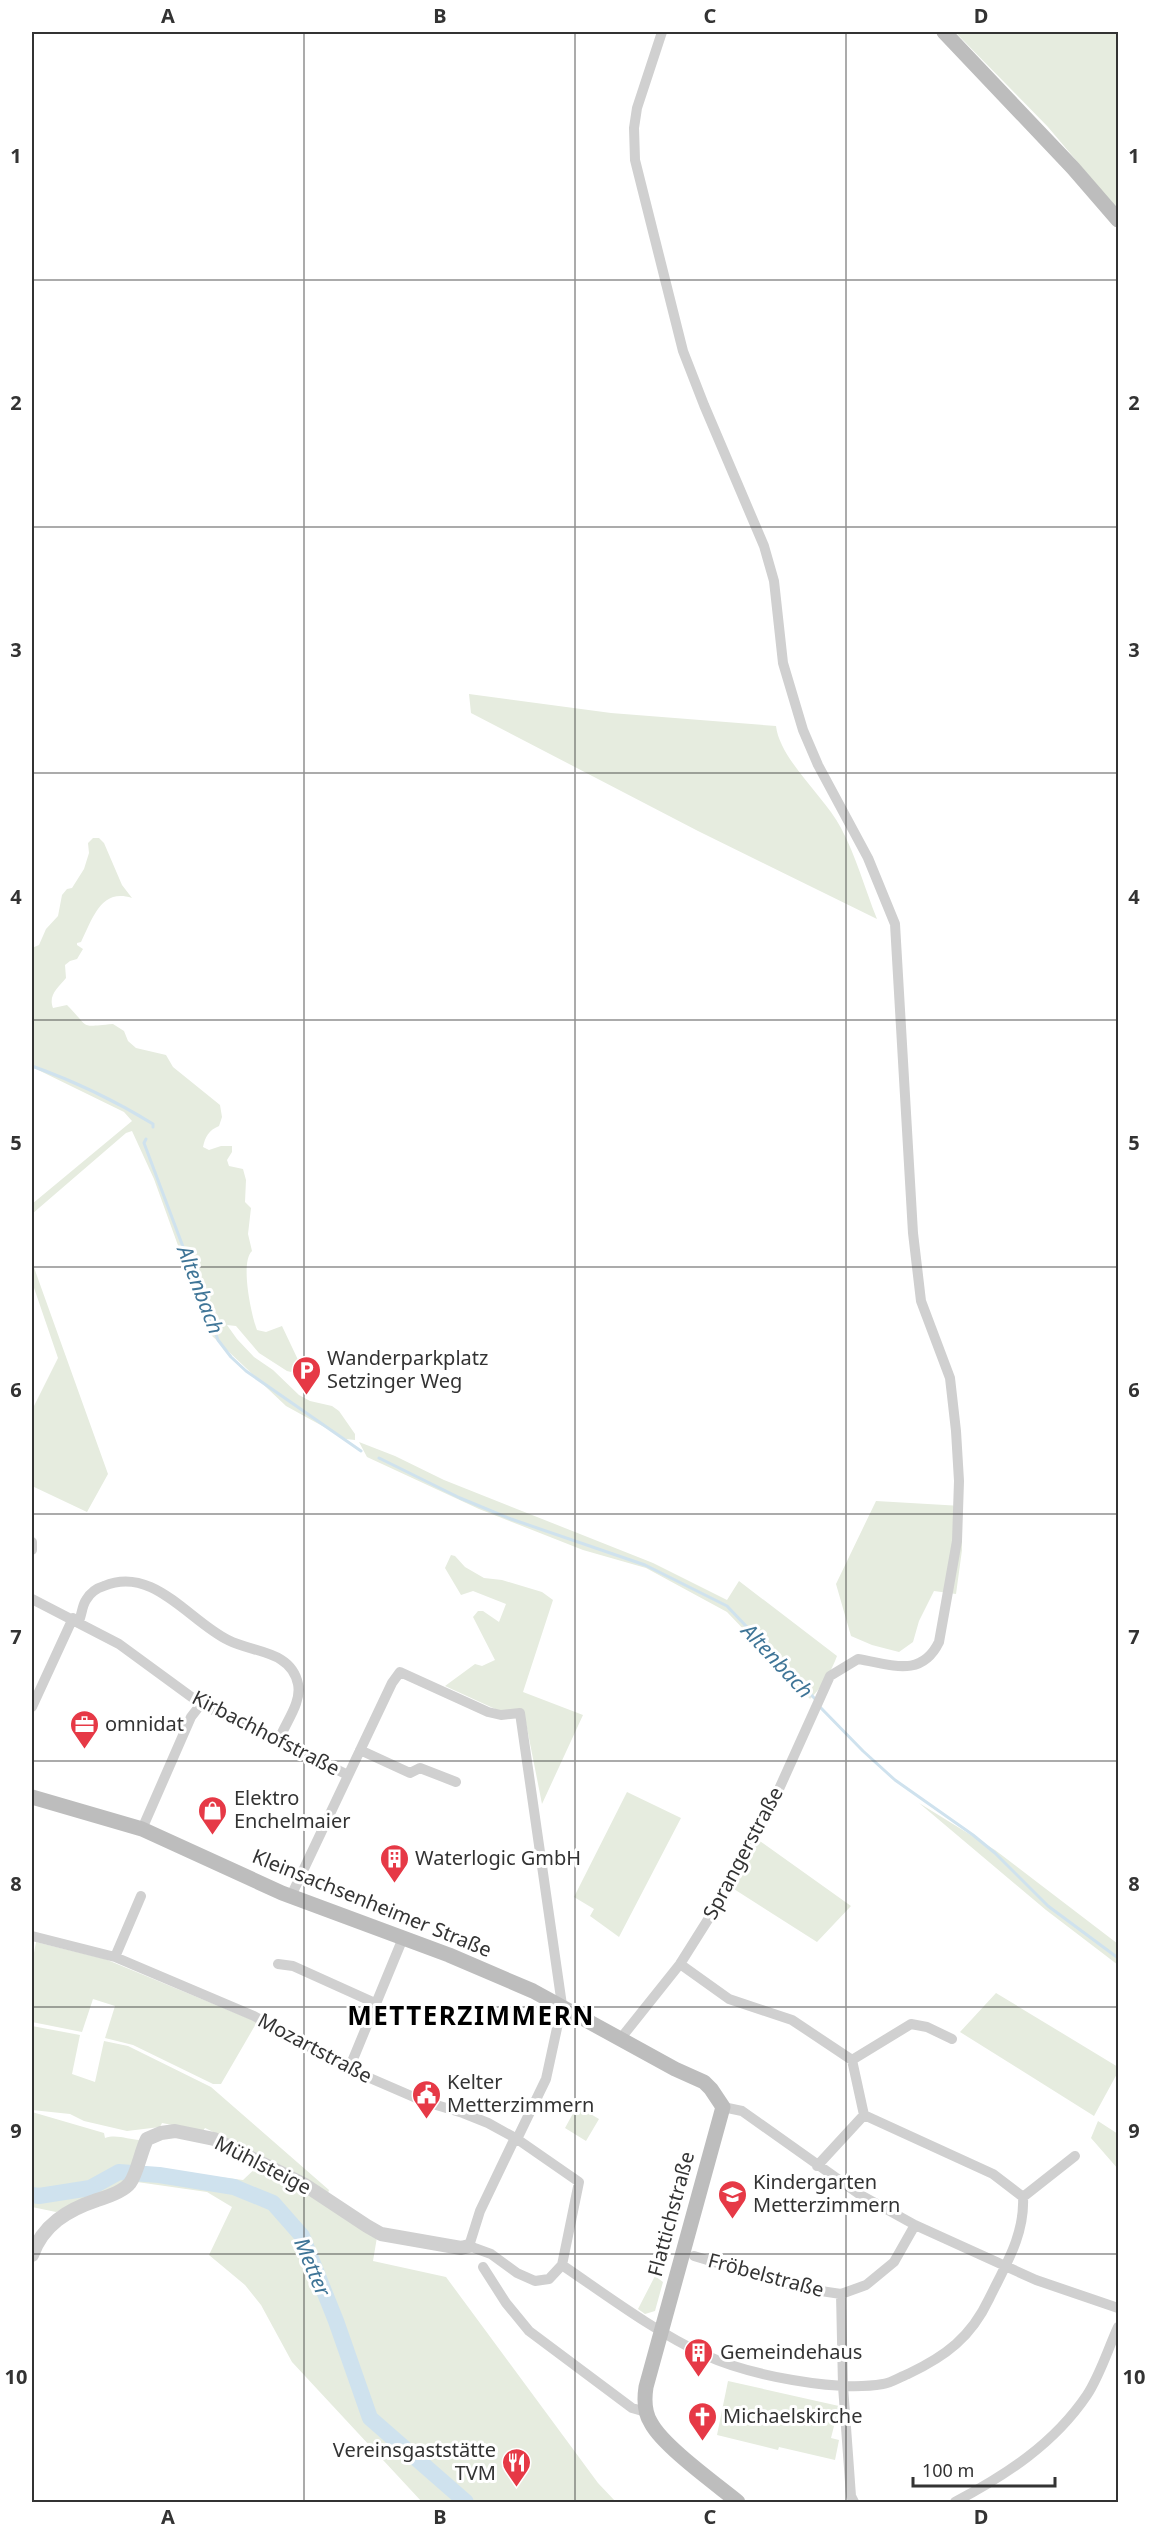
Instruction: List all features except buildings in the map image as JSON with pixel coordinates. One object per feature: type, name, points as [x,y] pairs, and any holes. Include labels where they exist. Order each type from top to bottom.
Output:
[{"type":"main road","points":[[944,32],[1119,220]]},
{"type":"main road","name":"Kleinsachsenheimer Straße","points":[[32,1797],[142,1829],[291,1896],[502,1977],[562,2005],[668,2065],[704,2082],[723,2108]]},
{"type":"main road","name":"Flattichstraße","points":[[646,2412],[646,2387],[723,2108]]},
{"type":"main road","points":[[646,2412],[652,2425],[671,2446],[738,2502]]},
{"type":"street","name":"Sprangerstraße","points":[[621,2038],[680,1964],[709,1918],[770,1809],[830,1676],[858,1659],[906,1668],[928,1658],[939,1642],[957,1541],[959,1481],[950,1378],[921,1301],[914,1244],[895,924],[868,858],[818,765],[803,730],[785,671],[774,581],[764,546],[704,405],[684,351],[635,160],[634,128],[637,108],[662,32]]},
{"type":"street","points":[[32,1542],[32,1550]]},
{"type":"street","points":[[32,1707],[86,1600],[99,1588],[119,1581],[137,1582],[167,1596],[230,1641],[276,1656],[291,1668],[299,1685],[295,1706],[279,1740]]},
{"type":"street","name":"Kirbachhofstraße","points":[[32,1599],[76,1620],[133,1653],[201,1704],[348,1775]]},
{"type":"street","points":[[291,1896],[392,1683],[400,1672],[488,1712],[501,1715],[520,1713],[562,2005],[546,2079],[480,2211],[469,2246],[491,2254],[517,2273],[535,2281],[549,2279],[562,2265],[661,2332],[707,2356],[750,2370],[798,2380],[843,2386],[885,2384],[934,2362],[957,2344],[979,2321],[1020,2235],[1024,2213],[1023,2197],[993,2174],[864,2115]]},
{"type":"street","points":[[142,1829],[191,1717],[201,1704]]},
{"type":"street","points":[[360,1750],[410,1773],[420,1768],[456,1782]]},
{"type":"street","points":[[116,1957],[141,1896]]},
{"type":"street","name":"Mozartstraße","points":[[32,1936],[116,1957],[254,2016],[349,2068],[423,2101],[480,2120],[516,2139],[579,2182],[562,2265]]},
{"type":"street","points":[[349,2068],[403,1938]]},
{"type":"street","points":[[278,1964],[293,1966],[375,2003]]},
{"type":"street","points":[[680,1964],[729,1999],[792,2020],[852,2060],[864,2115],[817,2166]]},
{"type":"street","points":[[852,2060],[911,2024],[927,2026],[952,2039]]},
{"type":"street","points":[[723,2108],[742,2111],[859,2194],[915,2224],[1036,2280],[1119,2308]]},
{"type":"street","name":"Mühlsteige","points":[[32,2255],[44,2230],[55,2220],[109,2196],[130,2183],[147,2139],[160,2133],[175,2131],[214,2139],[305,2185],[381,2234],[461,2248],[469,2246]]},
{"type":"street","points":[[1023,2197],[1075,2156]]},
{"type":"street","name":"Fröbelstraße","points":[[693,2256],[801,2288],[841,2294],[866,2285],[894,2262],[915,2224]]},
{"type":"street","points":[[483,2267],[506,2303],[529,2331],[632,2408],[646,2412]]},
{"type":"street","points":[[841,2294],[843,2386],[849,2473],[854,2502]]},
{"type":"street","points":[[955,2502],[987,2485],[1050,2439],[1088,2394],[1119,2327]]},
{"type":"shaded area","points":[[955,32],[1118,32],[1118,210],[1048,127]]},
{"type":"shaded area","points":[[469,694],[611,713],[776,726],[779,739],[794,765],[841,828],[856,861],[877,919],[698,831],[471,713]]},
{"type":"shaded area","points":[[93,838],[99,838],[104,843],[122,885],[132,898],[113,897],[99,907],[81,942],[77,943],[83,949],[77,959],[65,965],[66,978],[53,995],[53,1008],[67,1005],[89,1026],[113,1024],[124,1031],[128,1041],[136,1048],[166,1055],[173,1067],[220,1105],[222,1117],[219,1126],[208,1134],[203,1147],[209,1150],[221,1146],[232,1146],[232,1152],[227,1160],[229,1166],[243,1169],[246,1180],[245,1202],[251,1208],[248,1234],[252,1251],[247,1266],[247,1277],[257,1330],[266,1332],[282,1326],[300,1364],[291,1372],[287,1371],[259,1353],[236,1326],[227,1325],[254,1357],[273,1370],[299,1395],[310,1401],[332,1406],[339,1411],[355,1434],[355,1440],[346,1439],[286,1406],[210,1334],[154,1179],[132,1131],[126,1133],[32,1214],[32,1204],[132,1121],[124,1112],[32,1067],[32,948],[39,945],[46,929],[58,916],[62,895],[67,889],[72,888],[84,869],[89,853],[88,843]]},
{"type":"shaded area","points":[[32,1262],[108,1474],[87,1512],[32,1486],[32,1410],[58,1358],[32,1282]]},
{"type":"shaded area","points":[[359,1442],[395,1456],[444,1480],[653,1563],[727,1600],[739,1581],[837,1656],[832,1668],[810,1699],[727,1612],[646,1568],[583,1550],[479,1509],[367,1457]]},
{"type":"shaded area","points":[[876,1501],[962,1506],[962,1550],[956,1594],[934,1591],[919,1621],[913,1642],[899,1652],[872,1645],[851,1636],[836,1584]]},
{"type":"shaded area","points":[[451,1555],[455,1556],[465,1567],[484,1578],[502,1580],[542,1592],[553,1600],[523,1692],[583,1715],[542,1804],[526,1723],[445,1686],[475,1664],[482,1666],[495,1660],[473,1617],[478,1611],[483,1611],[499,1622],[506,1604],[473,1591],[461,1595],[445,1568]]},
{"type":"shaded area","points":[[627,1792],[681,1818],[619,1937],[590,1916],[594,1909],[574,1897]]},
{"type":"shaded area","points":[[919,1803],[995,1850],[1118,1944],[1118,1965],[1046,1910]]},
{"type":"shaded area","points":[[750,1834],[851,1906],[817,1942],[723,1882]]},
{"type":"shaded area","points":[[36,1942],[105,1959],[257,2022],[221,2084],[213,2084],[133,2045],[105,2038],[115,2006],[93,1999],[82,2032],[32,2022],[32,1964]]},
{"type":"shaded area","points":[[996,1993],[1118,2067],[1118,2072],[1094,2116],[960,2032]]},
{"type":"shaded area","points":[[32,2026],[80,2035],[72,2074],[95,2082],[104,2041],[128,2046],[211,2087],[329,2190],[328,2193],[261,2155],[205,2128],[203,2131],[162,2123],[160,2127],[127,2131],[84,2121],[70,2114],[32,2110]]},
{"type":"shaded area","points":[[577,2106],[599,2119],[586,2141],[565,2128]]},
{"type":"shaded area","points":[[32,2112],[104,2133],[105,2138],[147,2139],[130,2183],[109,2196],[56,2212],[32,2207]]},
{"type":"shaded area","points":[[1098,2121],[1118,2134],[1118,2169],[1091,2138]]},
{"type":"shaded area","points":[[260,2164],[377,2237],[373,2261],[446,2277],[598,2483],[616,2502],[422,2502],[292,2362],[261,2305],[245,2285],[209,2255],[232,2207],[207,2192],[137,2182],[140,2167],[243,2180]]},
{"type":"shaded area","points":[[655,2276],[663,2282],[655,2311],[645,2314],[638,2309]]},
{"type":"shaded area","points":[[728,2381],[839,2406],[831,2438],[839,2440],[835,2460],[779,2447],[778,2450],[717,2435]]},
{"type":"waterway","name":"Altenbach","points":[[32,1066],[109,1099],[153,1124],[153,1127]]},
{"type":"waterway","name":"Altenbach","points":[[146,1139],[144,1143],[218,1340],[246,1371],[361,1451]]},
{"type":"waterway","name":"Altenbach","points":[[379,1458],[460,1498],[511,1519],[645,1565],[727,1606],[817,1701]]},
{"type":"waterway","name":"Altenbach","points":[[820,1707],[895,1780],[973,1835],[995,1853],[1048,1906],[1118,1958]]},
{"type":"waterway","name":"Metter","points":[[32,2195],[39,2196],[90,2188],[119,2172],[159,2175],[234,2187],[273,2203],[302,2236],[336,2321],[370,2418],[466,2502]]},
{"type":"place","name":"Wanderparkplatz Setzinger Weg","points":[[306,1396]]},
{"type":"place","name":"omnidat","points":[[84,1750]]},
{"type":"place","name":"Elektro Enchelmaier","points":[[213,1836]]},
{"type":"place","name":"Waterlogic GmbH","points":[[394,1884]]},
{"type":"place","name":"Kelter Metterzimmern","points":[[426,2120]]},
{"type":"place","name":"Kindergarten Metterzimmern","points":[[732,2220]]},
{"type":"place","name":"Gemeindehaus","points":[[699,2378]]},
{"type":"place","name":"Michaelskirche","points":[[702,2442]]},
{"type":"place","name":"Vereinsgaststätte TVM","points":[[517,2488]]},
{"type":"district","name":"METTERZIMMERN","points":[[471,2016]]}]
